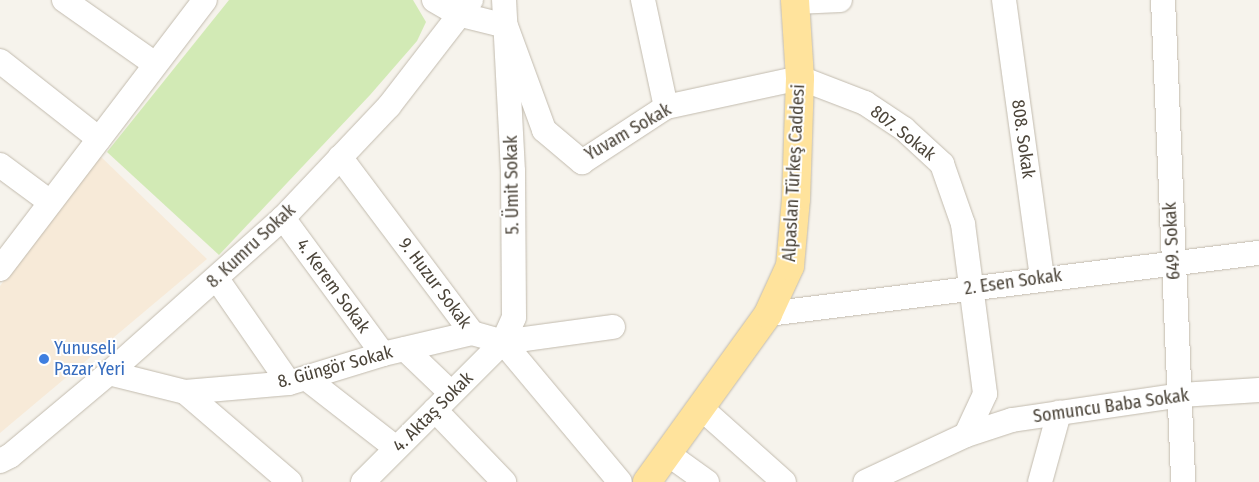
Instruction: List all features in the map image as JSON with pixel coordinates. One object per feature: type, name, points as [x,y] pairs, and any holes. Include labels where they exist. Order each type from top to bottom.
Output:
[{"type":"main road","name":"Alpaslan Türkeş Caddesi","points":[[647,482],[768,314],[790,266],[800,78],[796,1]]},
{"type":"street","points":[[64,0],[155,64]]},
{"type":"street","points":[[0,269],[205,0]]},
{"type":"street","points":[[434,0],[464,7],[506,26],[504,0]]},
{"type":"street","points":[[643,0],[666,107]]},
{"type":"street","points":[[796,1],[840,0]]},
{"type":"street","name":"808. Sokak","points":[[1004,0],[1042,278]]},
{"type":"street","name":"649. Sokak","points":[[1163,0],[1173,261],[1181,395],[1183,482]]},
{"type":"street","name":"8. Kumru Sokak","points":[[0,461],[10,456],[109,373],[217,279],[283,218],[389,106],[464,7]]},
{"type":"street","name":"Yuvam Sokak","points":[[506,26],[544,130],[582,162],[666,107],[800,78]]},
{"type":"street","name":"5. Ümit Sokak","points":[[504,342],[514,317],[513,171],[506,26]]},
{"type":"street","points":[[0,61],[99,139]]},
{"type":"street","name":"807. Sokak","points":[[800,78],[865,103],[904,129],[942,164],[964,224],[969,288],[983,362],[984,394],[966,435]]},
{"type":"street","name":"9. Huzur Sokak","points":[[340,158],[472,333],[504,342]]},
{"type":"street","points":[[0,165],[50,202]]},
{"type":"street","name":"4. Kerem Sokak","points":[[283,218],[394,352],[443,401],[504,482]]},
{"type":"street","name":"2. Esen Sokak","points":[[768,314],[1173,261],[1259,253]]},
{"type":"street","points":[[217,279],[298,380],[396,448]]},
{"type":"street","points":[[504,342],[613,327]]},
{"type":"street","name":"8. Güngör Sokak","points":[[109,373],[185,392],[298,380],[394,352],[472,333]]},
{"type":"street","points":[[504,342],[620,482]]},
{"type":"street","name":"4. Aktaş Sokak","points":[[369,480],[396,448],[504,342]]},
{"type":"street","name":"Somuncu Baba Sokak","points":[[865,482],[966,435],[1012,420],[1181,395],[1259,390]]},
{"type":"street","points":[[185,392],[290,482]]},
{"type":"street","points":[[701,408],[784,482]]},
{"type":"street","points":[[1040,482],[1059,413]]},
{"type":"street","points":[[668,454],[707,482]]},
{"type":"shaded area","name":"Yunuseli Pazar Yeri","points":[[98,154],[207,259],[0,433],[0,286]]},
{"type":"green space","points":[[229,0],[413,0],[426,22],[417,41],[370,95],[219,255],[107,152]]},
{"type":"place","name":"Yunuseli Pazar Yeri","points":[[44,359]]}]
